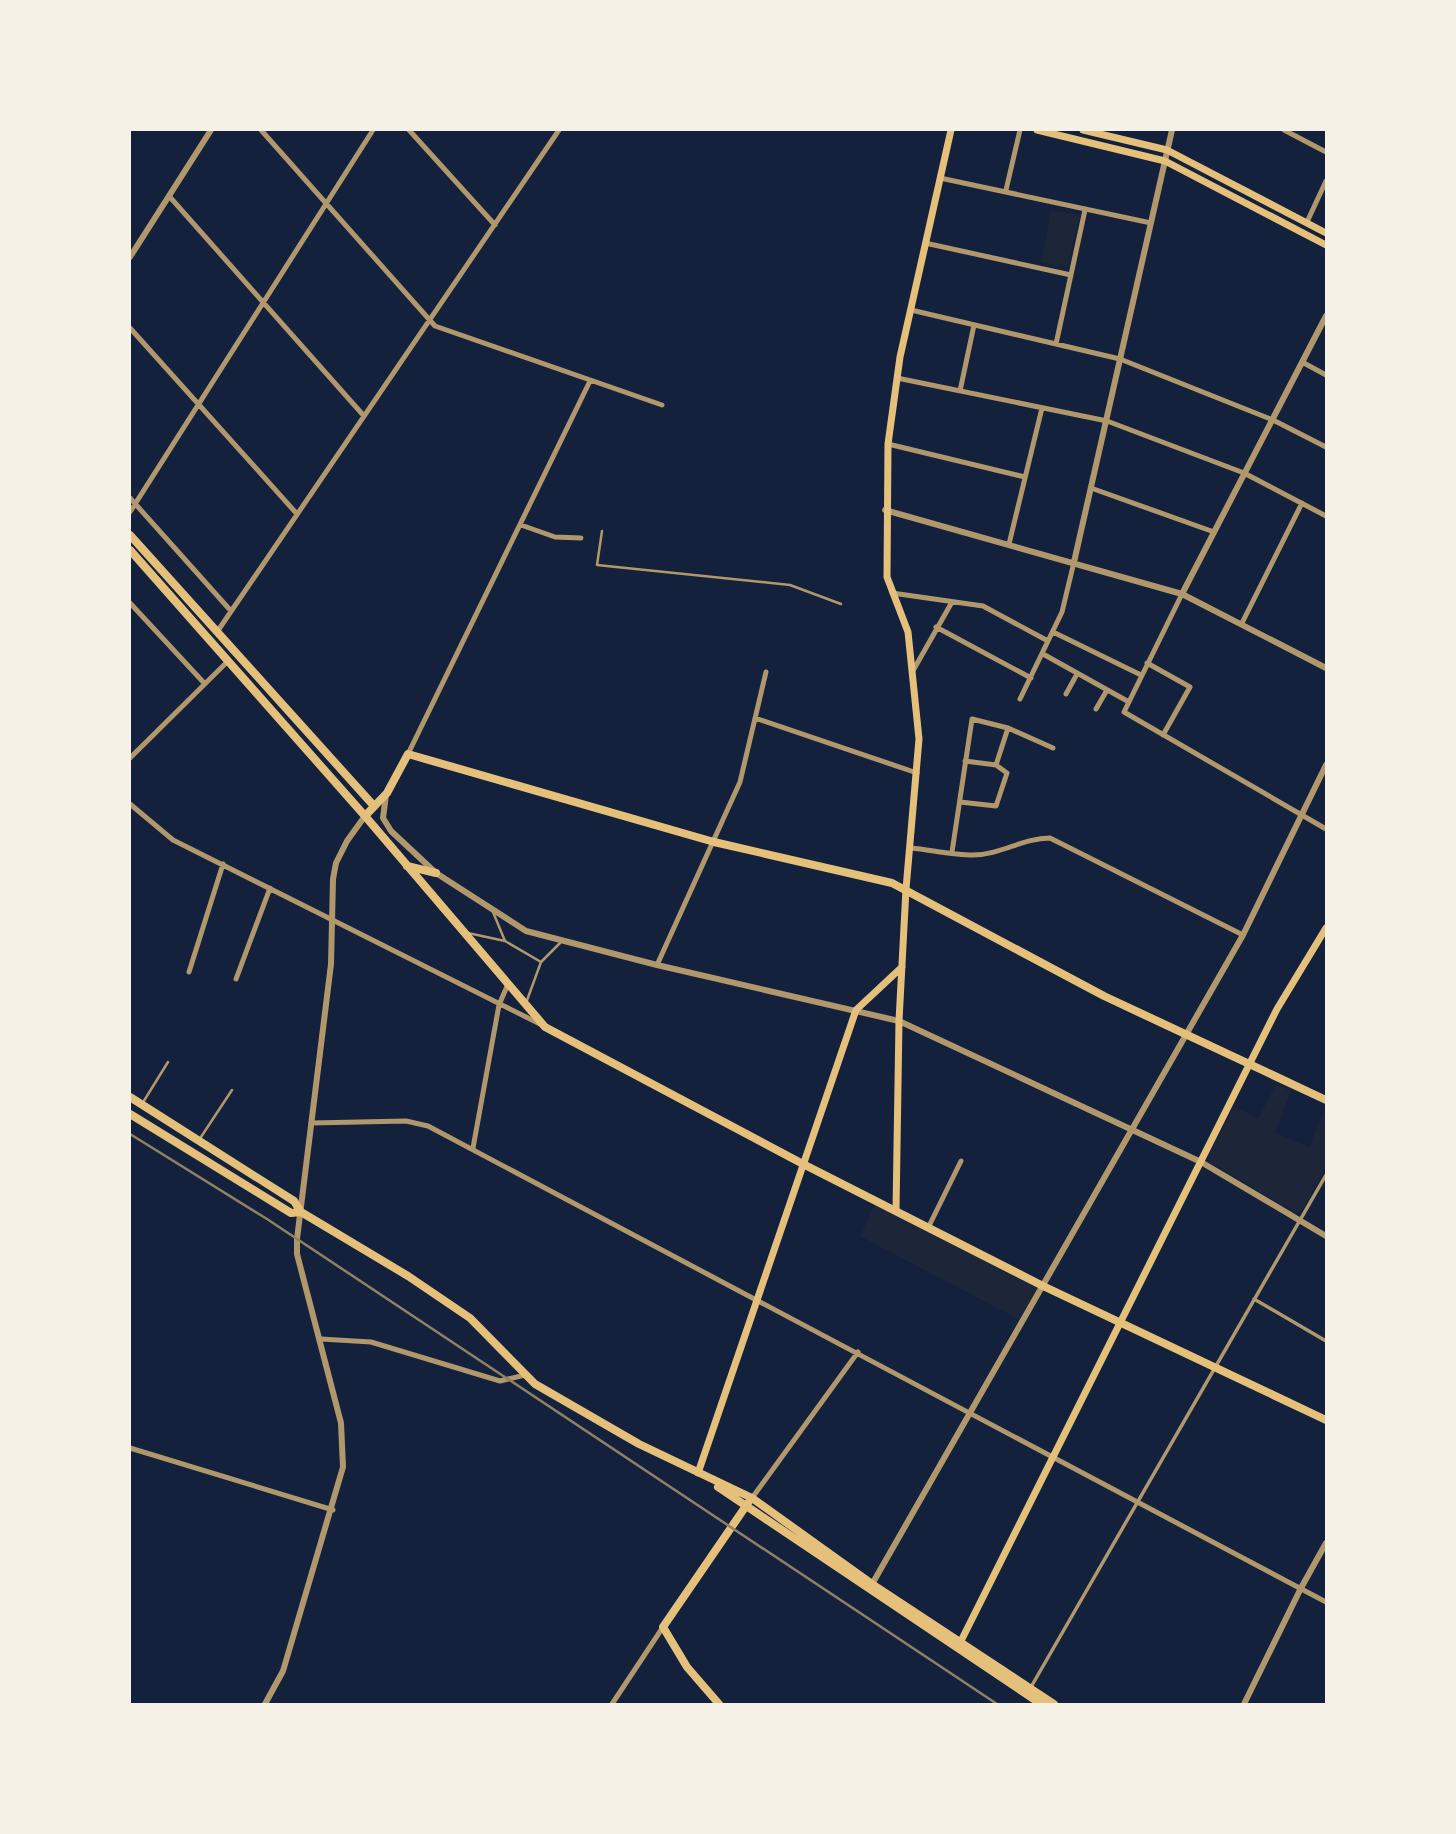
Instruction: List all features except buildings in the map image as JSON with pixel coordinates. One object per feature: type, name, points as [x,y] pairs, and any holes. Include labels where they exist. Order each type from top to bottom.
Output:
[{"type":"main road","points":[[896,1210],[899,1021],[906,889],[919,739],[914,669],[908,632],[887,578],[885,510],[888,444],[897,378],[951,130]]},
{"type":"main road","points":[[1037,130],[1165,161],[1326,245]]},
{"type":"main road","points":[[1083,130],[1167,150],[1326,233]]},
{"type":"main road","points":[[130,535],[374,806]]},
{"type":"main road","points":[[130,550],[365,816],[545,1027],[803,1164],[1043,1286],[1216,1365],[1326,1420]]},
{"type":"main road","points":[[365,816],[387,793],[408,754],[714,842],[906,889],[1104,996],[1186,1037],[1326,1100]]},
{"type":"main road","points":[[407,866],[436,873]]},
{"type":"main road","points":[[958,1647],[1277,1009],[1326,928]]},
{"type":"main road","points":[[698,1473],[856,1010],[902,967]]},
{"type":"main road","points":[[130,1097],[294,1201],[301,1212],[408,1276],[460,1311],[535,1384],[698,1473],[752,1498],[871,1587]]},
{"type":"main road","points":[[130,1115],[291,1213],[301,1212]]},
{"type":"main road","points":[[698,1473],[1041,1704]]},
{"type":"main road","points":[[719,1704],[687,1667],[663,1627],[752,1498]]},
{"type":"main road","points":[[958,1647],[1054,1704]]},
{"type":"street","points":[[130,257],[211,130]]},
{"type":"street","points":[[261,130],[435,326],[662,405]]},
{"type":"street","points":[[130,512],[373,130]]},
{"type":"street","points":[[410,130],[495,225]]},
{"type":"street","points":[[217,632],[428,320],[465,272],[559,130]]},
{"type":"street","points":[[1006,190],[1020,130]]},
{"type":"street","points":[[1020,699],[1062,612],[1172,130]]},
{"type":"street","points":[[1284,130],[1326,152]]},
{"type":"street","points":[[940,178],[1151,223]]},
{"type":"street","points":[[1307,222],[1326,181]]},
{"type":"street","points":[[169,196],[364,415]]},
{"type":"street","points":[[1056,344],[1086,210]]},
{"type":"street","points":[[925,243],[1071,275]]},
{"type":"street","points":[[911,310],[1120,359],[1273,420],[1326,447]]},
{"type":"street","points":[[1326,316],[1182,593],[1124,712],[1326,829]]},
{"type":"street","points":[[960,391],[974,325]]},
{"type":"street","points":[[130,328],[297,514]]},
{"type":"street","points":[[1302,362],[1326,375]]},
{"type":"street","points":[[897,378],[1107,421],[1244,473],[1326,516]]},
{"type":"street","points":[[408,754],[590,381]]},
{"type":"street","points":[[1009,544],[1042,408]]},
{"type":"street","points":[[888,444],[1025,477]]},
{"type":"street","points":[[1091,488],[1214,532]]},
{"type":"street","points":[[130,498],[231,611]]},
{"type":"street","points":[[1242,623],[1302,503]]},
{"type":"street","points":[[885,510],[1182,593],[1326,668]]},
{"type":"street","points":[[521,525],[555,537],[581,538]]},
{"type":"street","points":[[892,593],[983,606],[1048,641]]},
{"type":"street","points":[[914,669],[952,601]]},
{"type":"street","points":[[130,603],[205,684]]},
{"type":"street","points":[[936,627],[1031,678]]},
{"type":"street","points":[[1053,632],[1141,675]]},
{"type":"street","points":[[1042,654],[1129,702]]},
{"type":"street","points":[[130,758],[227,662]]},
{"type":"street","points":[[1147,663],[1190,687],[1163,735]]},
{"type":"street","points":[[657,965],[740,782],[766,672]]},
{"type":"street","points":[[1066,695],[1077,674]]},
{"type":"street","points":[[1096,709],[1107,691]]},
{"type":"street","points":[[755,718],[917,773]]},
{"type":"street","points":[[952,852],[972,719],[1008,728],[1053,748]]},
{"type":"street","points":[[996,765],[1008,728]]},
{"type":"street","points":[[960,802],[996,806],[1007,773],[996,765],[965,761]]},
{"type":"street","points":[[871,1587],[1186,1037],[1243,934],[1326,765]]},
{"type":"street","points":[[387,793],[383,811],[386,824],[436,873],[526,931],[657,965],[899,1021],[1200,1161],[1326,1236]]},
{"type":"street","points":[[131,804],[173,840],[331,917],[545,1027]]},
{"type":"street","points":[[265,1704],[283,1671],[333,1510],[343,1468],[344,1444],[321,1339],[297,1254],[331,964],[331,917],[336,863],[365,816]]},
{"type":"street","points":[[911,848],[972,855],[1000,851],[1037,838],[1050,838],[1243,934]]},
{"type":"street","points":[[189,972],[223,864]]},
{"type":"street","points":[[236,979],[270,887]]},
{"type":"street","points":[[473,1148],[499,1005],[508,984]]},
{"type":"street","points":[[311,1124],[406,1121],[428,1126],[757,1298],[971,1415],[1326,1602]]},
{"type":"street","points":[[929,1226],[961,1161]]},
{"type":"street","points":[[1030,1689],[1326,1175]]},
{"type":"street","points":[[1254,1299],[1326,1342]]},
{"type":"street","points":[[321,1339],[371,1342],[500,1381],[526,1375]]},
{"type":"street","points":[[752,1498],[858,1352]]},
{"type":"street","points":[[130,1448],[333,1510]]},
{"type":"street","points":[[1244,1704],[1326,1543]]},
{"type":"street","points":[[612,1704],[663,1627]]},
{"type":"lane","points":[[602,531],[597,565],[790,584],[841,604]]},
{"type":"lane","points":[[493,911],[505,941]]},
{"type":"lane","points":[[465,932],[505,941],[541,962]]},
{"type":"lane","points":[[525,1006],[541,962],[562,942]]},
{"type":"lane","points":[[141,1104],[169,1062]]},
{"type":"lane","points":[[199,1141],[232,1090]]},
{"type":"shaded area","points":[[1051,211],[1080,215],[1067,267],[1041,262]]},
{"type":"shaded area","points":[[1276,1084],[1291,1091],[1275,1133],[1309,1147],[1326,1106],[1326,1167],[1302,1210],[1296,1213],[1210,1162],[1209,1154],[1234,1106],[1258,1119]]},
{"type":"shaded area","points":[[875,1204],[1039,1287],[1020,1320],[860,1236]]},
{"type":"railway","points":[[130,1134],[267,1219],[997,1704]]}]
